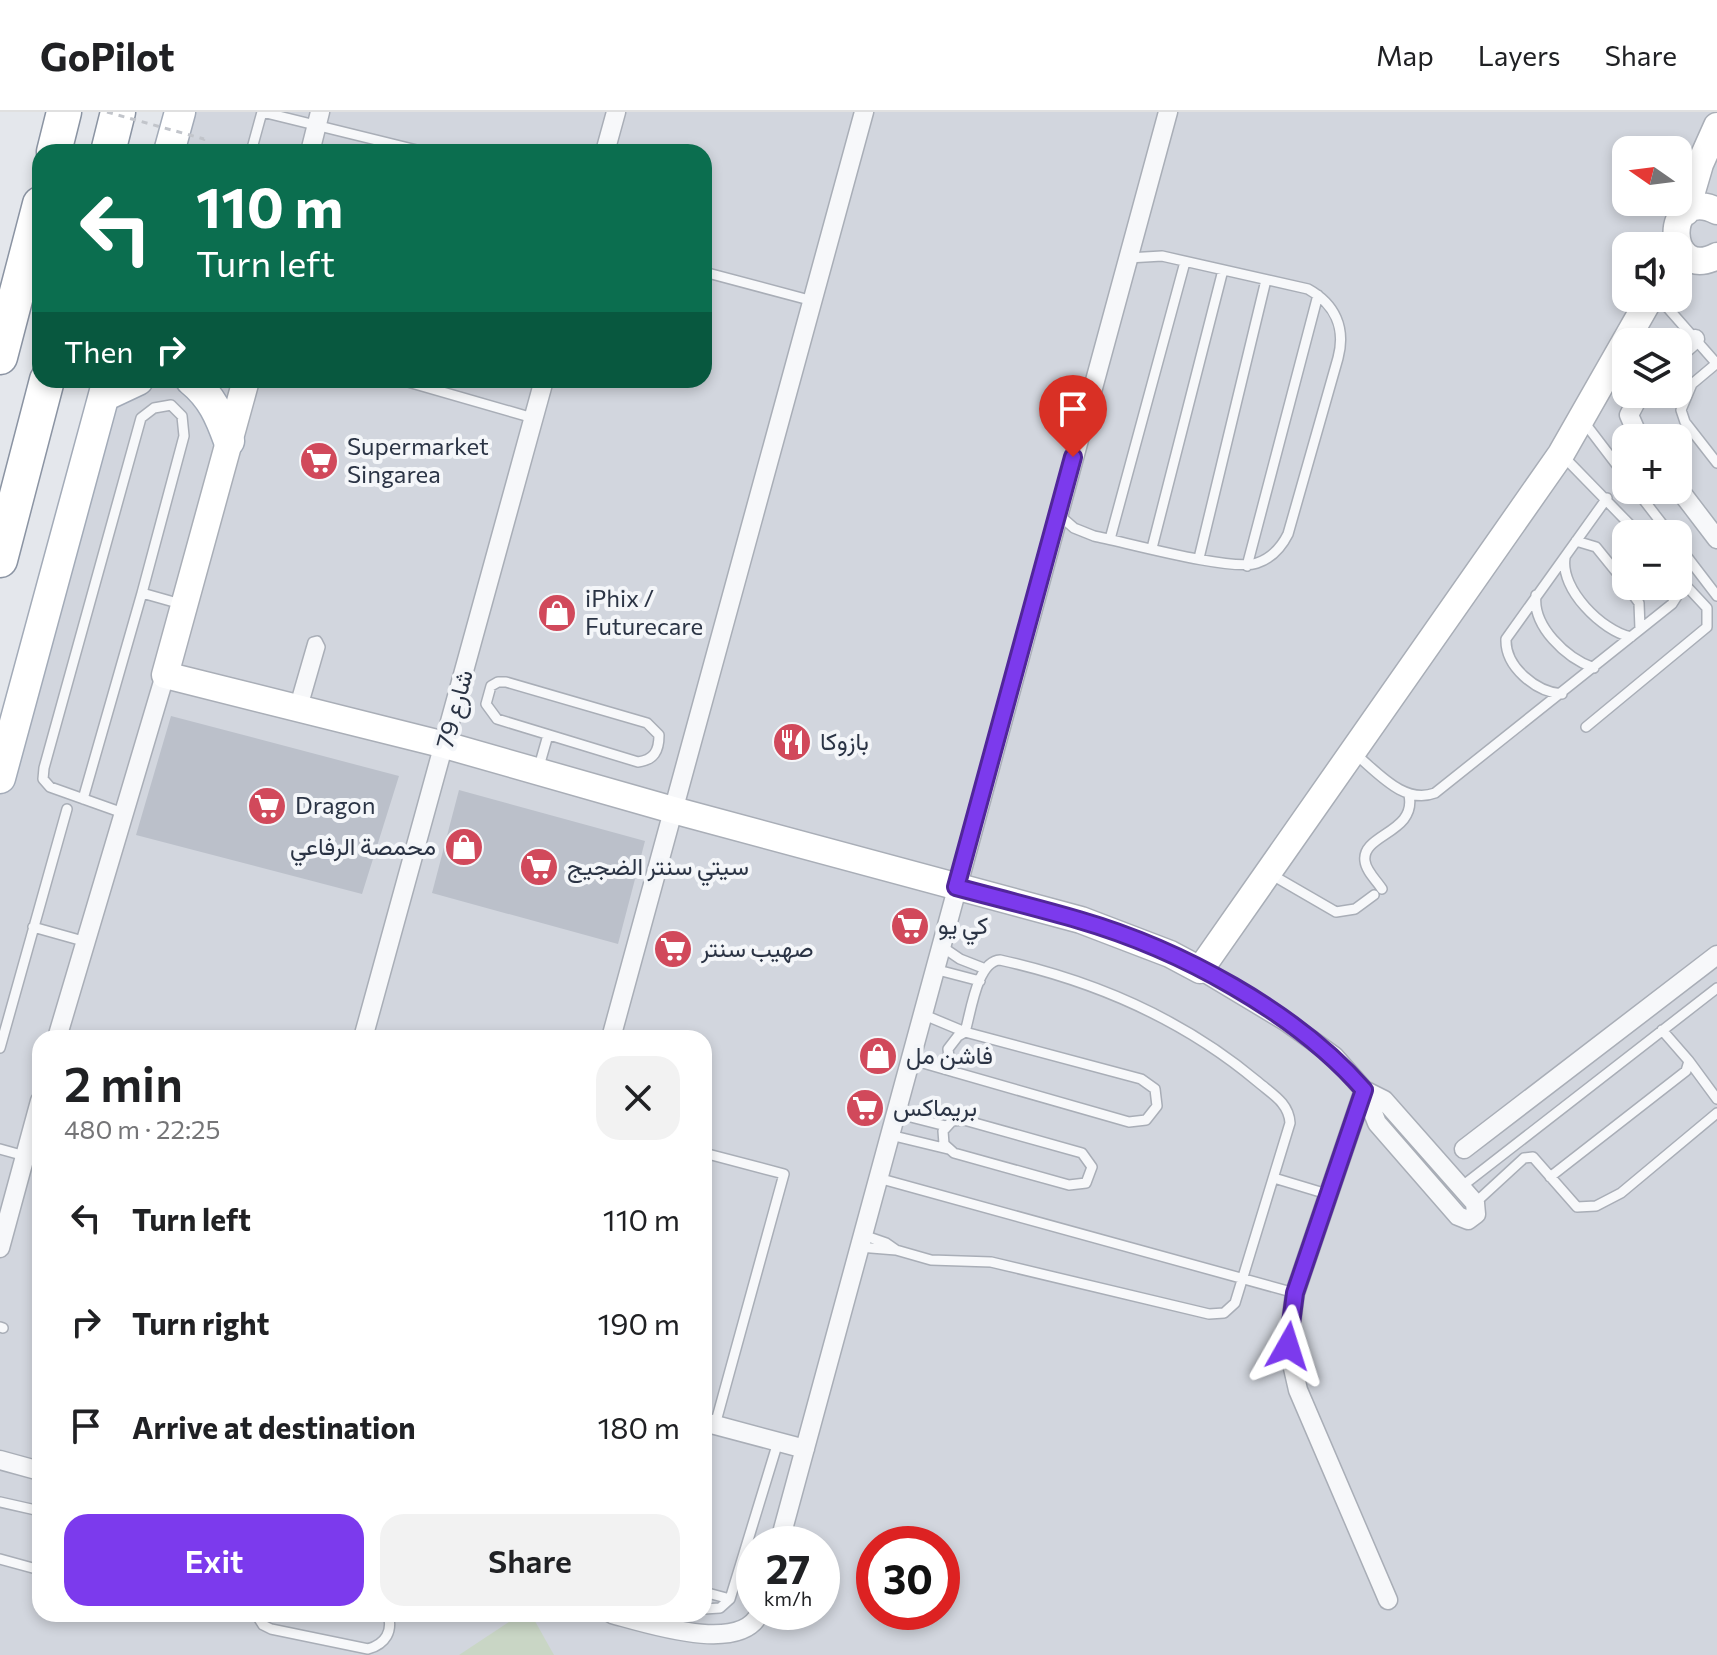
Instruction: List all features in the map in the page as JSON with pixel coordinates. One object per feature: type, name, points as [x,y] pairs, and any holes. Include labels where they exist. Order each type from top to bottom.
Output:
[{"type":"highway","points":[[56,144],[64,112]]},
{"type":"highway","points":[[110,144],[118,112]]},
{"type":"highway","points":[[0,290],[32,207]]},
{"type":"highway","points":[[0,357],[32,235]]},
{"type":"highway","points":[[0,560],[45,388]]},
{"type":"main road","points":[[171,144],[180,112]]},
{"type":"main road","points":[[0,778],[106,388]]},
{"type":"main road","points":[[200,388],[219,412],[229,441]]},
{"type":"street","points":[[607,144],[616,112]]},
{"type":"street","points":[[613,1030],[864,112]]},
{"type":"street","points":[[784,1526],[1168,112]]},
{"type":"street","points":[[312,144],[318,119]]},
{"type":"street","points":[[1692,191],[1717,126]]},
{"type":"street","points":[[1692,209],[1716,206]]},
{"type":"street","points":[[1200,970],[1561,454],[1642,312]]},
{"type":"street","points":[[1692,342],[1695,339]]},
{"type":"street","points":[[59,1030],[83,941],[165,675],[244,388]]},
{"type":"street","name":"شارع 79","points":[[365,1030],[542,388]]},
{"type":"street","points":[[1690,504],[1717,539]]},
{"type":"street","points":[[165,675],[445,745],[1081,920],[1170,954],[1285,1021],[1334,1056],[1364,1090],[1377,1123],[1458,1216],[1468,1220],[1473,1218],[1476,1214],[1475,1203],[1384,1100],[1364,1090]]},
{"type":"street","points":[[1464,1149],[1717,955]]},
{"type":"street","points":[[1364,1090],[1295,1293],[1288,1332],[1293,1375],[1388,1600]]},
{"type":"street","points":[[0,1248],[32,1130]]},
{"type":"street","points":[[712,1425],[805,1449]]},
{"type":"street","points":[[0,1460],[32,1469]]},
{"type":"street","points":[[643,1622],[710,1639],[728,1640],[747,1630]]},
{"type":"lane","points":[[253,144],[262,112],[318,119],[399,144]]},
{"type":"lane","points":[[1058,514],[1074,528],[1199,558],[1247,566],[1272,556],[1288,534],[1341,347],[1335,312],[1308,289],[1151,255],[1128,258]]},
{"type":"lane","points":[[1110,539],[1185,262]]},
{"type":"lane","points":[[1152,548],[1223,270]]},
{"type":"lane","points":[[712,274],[813,301]]},
{"type":"lane","points":[[1199,558],[1266,280]]},
{"type":"lane","points":[[1247,566],[1318,295]]},
{"type":"lane","points":[[1671,312],[1717,364],[1692,384],[1681,410],[1685,422],[1717,463]]},
{"type":"lane","points":[[429,388],[533,418]]},
{"type":"lane","points":[[83,799],[184,436],[182,416],[171,405],[154,408],[141,418],[44,768],[43,779],[50,787],[83,799],[123,813]]},
{"type":"lane","points":[[1582,420],[1612,459]]},
{"type":"lane","points":[[1561,454],[1627,520]]},
{"type":"lane","points":[[1562,694],[1546,692],[1531,683],[1506,650],[1508,633],[1607,498]]},
{"type":"lane","points":[[1647,504],[1659,520]]},
{"type":"lane","points":[[1576,541],[1596,547],[1612,567]]},
{"type":"lane","points":[[1566,554],[1564,570],[1568,582],[1595,618],[1611,631],[1631,637]]},
{"type":"lane","points":[[1692,563],[1717,596]]},
{"type":"lane","points":[[142,593],[184,605]]},
{"type":"lane","points":[[1586,727],[1707,627],[1707,608],[1692,593]]},
{"type":"lane","points":[[1536,595],[1537,615],[1556,641],[1570,656],[1594,668]]},
{"type":"lane","points":[[1637,600],[1640,629]]},
{"type":"lane","points":[[1354,753],[1409,795],[1418,797],[1435,793],[1562,694],[1675,600]]},
{"type":"lane","points":[[317,641],[320,647],[298,708],[312,645],[317,641]]},
{"type":"lane","points":[[506,682],[647,723],[659,735],[659,747],[652,758],[638,762],[548,735],[497,719],[491,714],[486,704],[491,686],[506,682]]},
{"type":"lane","points":[[538,771],[548,735]]},
{"type":"lane","points":[[1269,873],[1336,912],[1349,912],[1378,892],[1365,856],[1371,846],[1404,820],[1410,809],[1409,795]]},
{"type":"lane","points":[[0,1048],[67,809]]},
{"type":"lane","points":[[33,927],[83,941]]},
{"type":"lane","points":[[940,945],[960,959],[983,968]]},
{"type":"lane","points":[[861,1241],[886,1243],[896,1250],[931,1260],[991,1262],[1216,1314],[1235,1303],[1290,1123],[1287,1109],[1223,1055],[1164,1018],[1068,977],[993,960],[983,968],[965,1032],[948,1049],[954,1072]]},
{"type":"lane","points":[[934,969],[980,981]]},
{"type":"lane","points":[[1461,1187],[1717,988]]},
{"type":"lane","points":[[909,1059],[1129,1122],[1146,1120],[1157,1106],[1155,1089],[1141,1079],[965,1032],[922,1014]]},
{"type":"lane","points":[[1662,1030],[1717,1099]]},
{"type":"lane","points":[[1550,1177],[1686,1071],[1689,1061]]},
{"type":"lane","points":[[895,1113],[946,1126]]},
{"type":"lane","points":[[1475,1203],[1524,1158],[1533,1157],[1577,1207],[1596,1206],[1621,1193],[1717,1113]]},
{"type":"lane","points":[[890,1135],[1069,1185],[1086,1183],[1092,1167],[1082,1153],[964,1120],[952,1121],[946,1126],[943,1138],[948,1149]]},
{"type":"lane","points":[[0,1149],[25,1156]]},
{"type":"lane","points":[[712,1155],[784,1174],[712,1417]]},
{"type":"lane","points":[[878,1178],[1295,1293]]},
{"type":"lane","points":[[1274,1178],[1327,1194]]},
{"type":"lane","points":[[712,1608],[720,1608],[730,1599],[778,1442]]},
{"type":"lane","points":[[0,1502],[32,1509]]},
{"type":"lane","points":[[0,1559],[32,1568]]},
{"type":"lane","points":[[712,1594],[730,1599]]},
{"type":"lane","points":[[261,1622],[271,1629],[368,1649],[376,1647],[387,1636],[389,1622]]},
{"type":"path","points":[[107,112],[204,139],[202,144]]},
{"type":"shaded area","points":[[180,112],[1717,112],[1717,1655],[0,1655],[0,778],[106,388],[712,388],[712,144],[171,144]]},
{"type":"green space","points":[[509,1622],[535,1622],[554,1655],[459,1655]]},
{"type":"building","name":"Dragon","points":[[171,716],[399,776],[362,894],[136,835]]},
{"type":"building","name":"سيتي سنتر الضجيج","points":[[459,790],[645,841],[618,944],[432,893]]},
{"type":"place","name":"Supermarket Singarea","points":[[319,461]]},
{"type":"place","name":"iPhix / Futurecare","points":[[557,613]]},
{"type":"place","name":"بازوكا","points":[[792,742]]},
{"type":"place","name":"Dragon","points":[[267,806]]},
{"type":"place","name":"محمصة الرفاعي","points":[[464,847]]},
{"type":"place","name":"سيتي سنتر الضجيج","points":[[539,867]]},
{"type":"place","name":"كي يو","points":[[910,926]]},
{"type":"place","name":"صهيب سنتر","points":[[673,949]]},
{"type":"place","name":"فاشن مل","points":[[878,1056]]},
{"type":"place","name":"بريماكس","points":[[865,1108]]},
{"type":"route","points":[[1073,457],[956,887],[1081,920],[1170,954],[1285,1021],[1334,1056],[1364,1090],[1295,1293],[1288,1346]]}]
